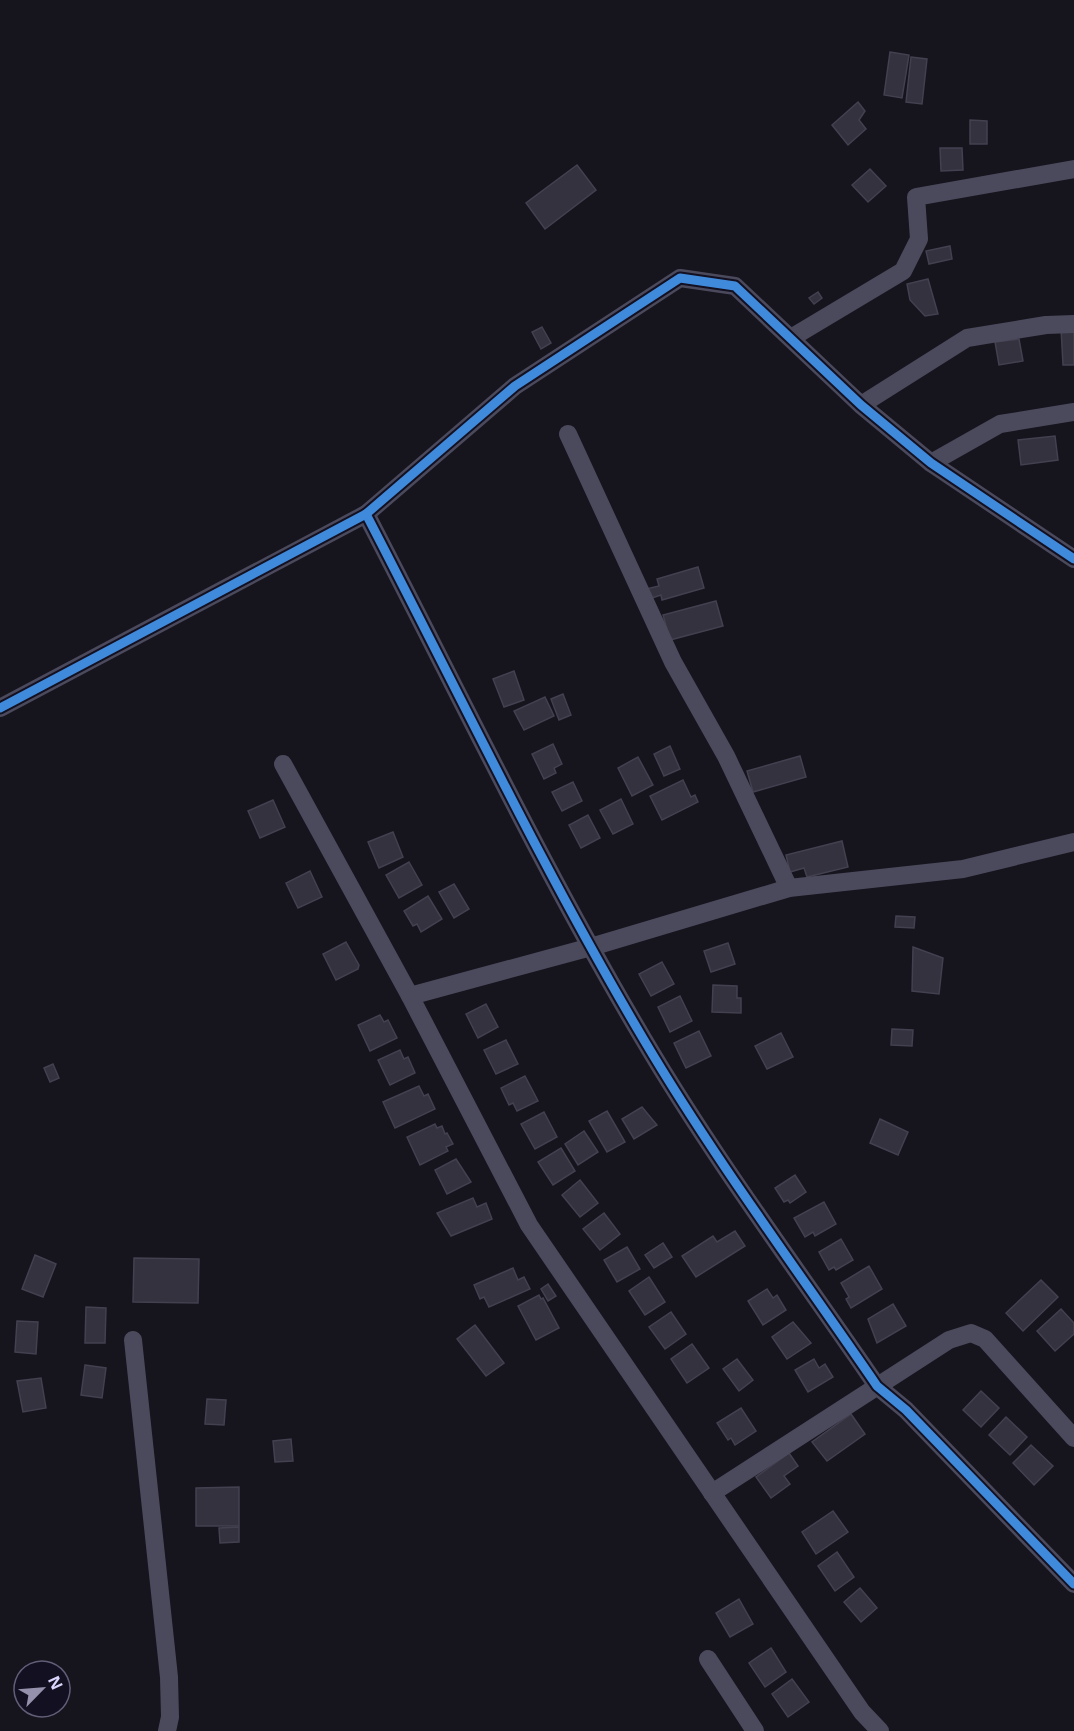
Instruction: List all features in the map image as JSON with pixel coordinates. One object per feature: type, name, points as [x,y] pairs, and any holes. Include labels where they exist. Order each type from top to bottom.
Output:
[{"type":"street","points":[[791,338],[903,271],[919,239],[916,197],[1074,169]]},
{"type":"street","points":[[0,708],[366,513],[515,386],[680,278],[735,286],[861,405],[931,463],[1074,559]]},
{"type":"street","points":[[861,405],[967,338],[1046,325],[1074,324]]},
{"type":"street","points":[[931,463],[1000,424],[1074,412]]},
{"type":"street","points":[[568,434],[673,662],[726,756],[789,888]]},
{"type":"street","points":[[366,513],[591,947],[645,1042],[718,1155],[878,1386],[906,1410],[1074,1584]]},
{"type":"street","points":[[283,764],[410,996],[529,1225],[856,1702],[879,1731]]},
{"type":"street","points":[[410,996],[591,947],[789,888],[963,869],[1074,842]]},
{"type":"street","points":[[712,1493],[949,1340],[972,1333],[985,1339],[1074,1438]]},
{"type":"street","points":[[133,1340],[169,1677],[170,1717],[167,1731]]},
{"type":"street","points":[[708,1659],[755,1731]]},
{"type":"building","points":[[890,52],[909,55],[902,98],[884,95]]},
{"type":"building","points":[[911,57],[927,59],[922,104],[906,102]]},
{"type":"building","points":[[858,102],[865,111],[859,120],[866,129],[848,145],[832,125]]},
{"type":"building","points":[[970,120],[987,121],[987,144],[970,144]]},
{"type":"building","points":[[940,148],[962,148],[963,170],[941,171]]},
{"type":"building","points":[[577,165],[596,190],[545,229],[526,203]]},
{"type":"building","points":[[870,169],[886,186],[868,202],[852,185]]},
{"type":"building","points":[[950,246],[952,259],[929,264],[926,251]]},
{"type":"building","points":[[928,279],[938,314],[925,316],[910,300],[907,284]]},
{"type":"building","points":[[818,292],[822,298],[814,304],[809,298]]},
{"type":"building","points":[[542,327],[551,343],[541,349],[532,332]]},
{"type":"building","points":[[1074,327],[1074,365],[1063,365],[1061,328]]},
{"type":"building","points":[[1019,339],[1023,361],[999,365],[995,342]]},
{"type":"building","points":[[1055,436],[1058,460],[1021,465],[1018,440]]},
{"type":"building","points":[[698,567],[704,588],[662,600],[661,595],[649,599],[646,589],[659,586],[657,579]]},
{"type":"building","points":[[716,601],[723,626],[670,640],[663,615]]},
{"type":"building","points":[[514,671],[524,700],[504,707],[493,679]]},
{"type":"building","points":[[563,694],[571,715],[559,720],[551,699]]},
{"type":"building","points":[[545,697],[554,716],[524,730],[514,711]]},
{"type":"building","points":[[553,744],[562,764],[554,768],[556,773],[544,779],[532,754]]},
{"type":"building","points":[[670,746],[680,769],[664,776],[654,754]]},
{"type":"building","points":[[800,756],[806,777],[753,792],[747,771]]},
{"type":"building","points":[[638,757],[653,785],[632,796],[618,768]]},
{"type":"building","points":[[683,780],[691,797],[695,795],[698,802],[662,820],[650,796]]},
{"type":"building","points":[[573,782],[582,801],[562,811],[552,792]]},
{"type":"building","points":[[621,799],[633,824],[613,834],[600,810]]},
{"type":"building","points":[[273,800],[285,827],[260,838],[248,811]]},
{"type":"building","points":[[588,815],[600,838],[581,848],[569,825]]},
{"type":"building","points":[[393,832],[403,857],[379,868],[368,842]]},
{"type":"building","points":[[842,841],[848,867],[807,877],[804,868],[790,872],[786,855]]},
{"type":"building","points":[[409,862],[422,885],[399,898],[386,875]]},
{"type":"building","points":[[310,871],[322,897],[298,908],[286,883]]},
{"type":"building","points":[[454,884],[469,909],[454,918],[439,892]]},
{"type":"building","points":[[428,896],[442,919],[421,932],[417,924],[413,926],[404,911]]},
{"type":"building","points":[[896,916],[915,917],[914,928],[895,927]]},
{"type":"building","points":[[346,942],[359,965],[358,969],[336,980],[323,954]]},
{"type":"building","points":[[728,943],[735,964],[711,972],[704,951]]},
{"type":"building","points":[[913,947],[943,958],[939,994],[912,991]]},
{"type":"building","points":[[662,962],[674,984],[651,996],[639,974]]},
{"type":"building","points":[[713,985],[737,986],[737,998],[741,998],[741,1013],[712,1012]]},
{"type":"building","points":[[680,996],[692,1021],[670,1032],[658,1007]]},
{"type":"building","points":[[486,1004],[498,1027],[478,1038],[466,1014]]},
{"type":"building","points":[[380,1015],[384,1022],[388,1020],[397,1038],[370,1051],[358,1025]]},
{"type":"building","points":[[892,1029],[913,1030],[912,1046],[891,1045]]},
{"type":"building","points":[[699,1031],[711,1056],[686,1068],[674,1043]]},
{"type":"building","points":[[781,1033],[793,1057],[767,1069],[755,1046]]},
{"type":"building","points":[[506,1040],[518,1064],[496,1074],[484,1050]]},
{"type":"building","points":[[400,1050],[404,1059],[408,1057],[415,1073],[390,1085],[378,1060]]},
{"type":"building","points":[[53,1064],[59,1078],[50,1082],[44,1068]]},
{"type":"building","points":[[525,1076],[538,1101],[517,1111],[513,1103],[509,1105],[501,1088]]},
{"type":"building","points":[[419,1086],[424,1096],[428,1094],[435,1109],[395,1128],[383,1102]]},
{"type":"building","points":[[642,1107],[657,1125],[634,1139],[622,1119]]},
{"type":"building","points":[[607,1111],[625,1142],[607,1152],[589,1121]]},
{"type":"building","points":[[544,1112],[557,1137],[535,1149],[521,1124]]},
{"type":"building","points":[[880,1119],[908,1132],[898,1155],[870,1143]]},
{"type":"building","points":[[435,1124],[437,1128],[442,1126],[453,1144],[446,1147],[448,1151],[420,1165],[407,1137]]},
{"type":"building","points":[[584,1131],[598,1152],[578,1165],[565,1144]]},
{"type":"building","points":[[561,1148],[575,1171],[553,1185],[538,1162]]},
{"type":"building","points":[[456,1159],[471,1182],[447,1194],[435,1170]]},
{"type":"building","points":[[795,1175],[806,1192],[790,1203],[788,1200],[784,1202],[775,1188]]},
{"type":"building","points":[[580,1180],[598,1203],[580,1217],[562,1195]]},
{"type":"building","points":[[473,1198],[477,1207],[486,1203],[492,1219],[451,1236],[437,1213]]},
{"type":"building","points":[[824,1202],[836,1224],[815,1236],[813,1232],[805,1237],[794,1218]]},
{"type":"building","points":[[604,1213],[620,1234],[600,1250],[583,1229]]},
{"type":"building","points":[[735,1231],[745,1246],[696,1277],[682,1256],[713,1236],[717,1242]]},
{"type":"building","points":[[841,1239],[853,1260],[836,1270],[834,1267],[829,1270],[819,1252]]},
{"type":"building","points":[[663,1243],[672,1257],[654,1268],[645,1255]]},
{"type":"building","points":[[627,1247],[640,1269],[617,1282],[604,1260]]},
{"type":"building","points":[[35,1255],[56,1264],[43,1297],[22,1289]]},
{"type":"building","points":[[134,1258],[199,1259],[198,1303],[133,1302]]},
{"type":"building","points":[[869,1266],[882,1289],[851,1308],[846,1299],[849,1297],[841,1283]]},
{"type":"building","points":[[513,1268],[518,1280],[524,1277],[530,1289],[489,1307],[484,1297],[480,1299],[474,1285]]},
{"type":"building","points":[[649,1277],[665,1302],[645,1315],[629,1291]]},
{"type":"building","points":[[1041,1280],[1058,1297],[1023,1331],[1006,1313]]},
{"type":"building","points":[[548,1284],[556,1296],[548,1301],[541,1289]]},
{"type":"building","points":[[767,1289],[773,1298],[777,1295],[786,1310],[763,1325],[748,1301]]},
{"type":"building","points":[[539,1295],[541,1299],[543,1298],[559,1328],[536,1340],[518,1306]]},
{"type":"building","points":[[893,1304],[906,1326],[877,1343],[868,1319]]},
{"type":"building","points":[[86,1307],[106,1308],[105,1343],[85,1343]]},
{"type":"building","points":[[1061,1309],[1074,1323],[1074,1334],[1055,1351],[1037,1331]]},
{"type":"building","points":[[671,1312],[686,1334],[665,1349],[649,1327]]},
{"type":"building","points":[[17,1321],[38,1322],[36,1354],[15,1352]]},
{"type":"building","points":[[793,1322],[811,1343],[787,1359],[772,1337]]},
{"type":"building","points":[[475,1325],[504,1363],[486,1376],[457,1339]]},
{"type":"building","points":[[692,1344],[709,1368],[687,1383],[671,1359]]},
{"type":"building","points":[[737,1359],[753,1380],[739,1391],[723,1369]]},
{"type":"building","points":[[814,1359],[819,1368],[825,1364],[833,1377],[808,1392],[795,1370]]},
{"type":"building","points":[[85,1365],[106,1368],[102,1398],[81,1395]]},
{"type":"building","points":[[41,1378],[46,1408],[23,1412],[17,1381]]},
{"type":"building","points":[[981,1391],[999,1408],[981,1427],[963,1410]]},
{"type":"building","points":[[207,1399],[226,1400],[224,1425],[205,1424]]},
{"type":"building","points":[[741,1408],[756,1431],[735,1445],[731,1438],[728,1440],[717,1423]]},
{"type":"building","points":[[851,1414],[865,1434],[827,1461],[812,1442]]},
{"type":"building","points":[[1006,1417],[1027,1437],[1010,1455],[989,1435]]},
{"type":"building","points":[[291,1439],[293,1461],[275,1462],[273,1441]]},
{"type":"building","points":[[1031,1445],[1053,1466],[1034,1485],[1013,1463]]},
{"type":"building","points":[[789,1453],[798,1466],[784,1476],[790,1484],[771,1498],[756,1477]]},
{"type":"building","points":[[239,1487],[239,1526],[196,1526],[196,1488]]},
{"type":"building","points":[[833,1511],[848,1532],[816,1554],[802,1532]]},
{"type":"building","points":[[239,1527],[239,1542],[220,1543],[219,1528]]},
{"type":"building","points":[[837,1552],[854,1577],[835,1591],[818,1566]]},
{"type":"building","points":[[860,1588],[877,1608],[861,1622],[844,1602]]},
{"type":"building","points":[[739,1599],[753,1624],[730,1637],[716,1613]]},
{"type":"building","points":[[771,1648],[786,1672],[765,1687],[749,1663]]},
{"type":"building","points":[[792,1679],[809,1702],[788,1717],[772,1694]]},
{"type":"cycle path","points":[[0,708],[366,514],[515,386],[680,278],[735,286],[861,405],[931,463],[1074,559]]},
{"type":"cycle path","points":[[366,514],[571,911],[644,1040],[699,1129],[877,1386],[906,1410],[1074,1584]]}]
